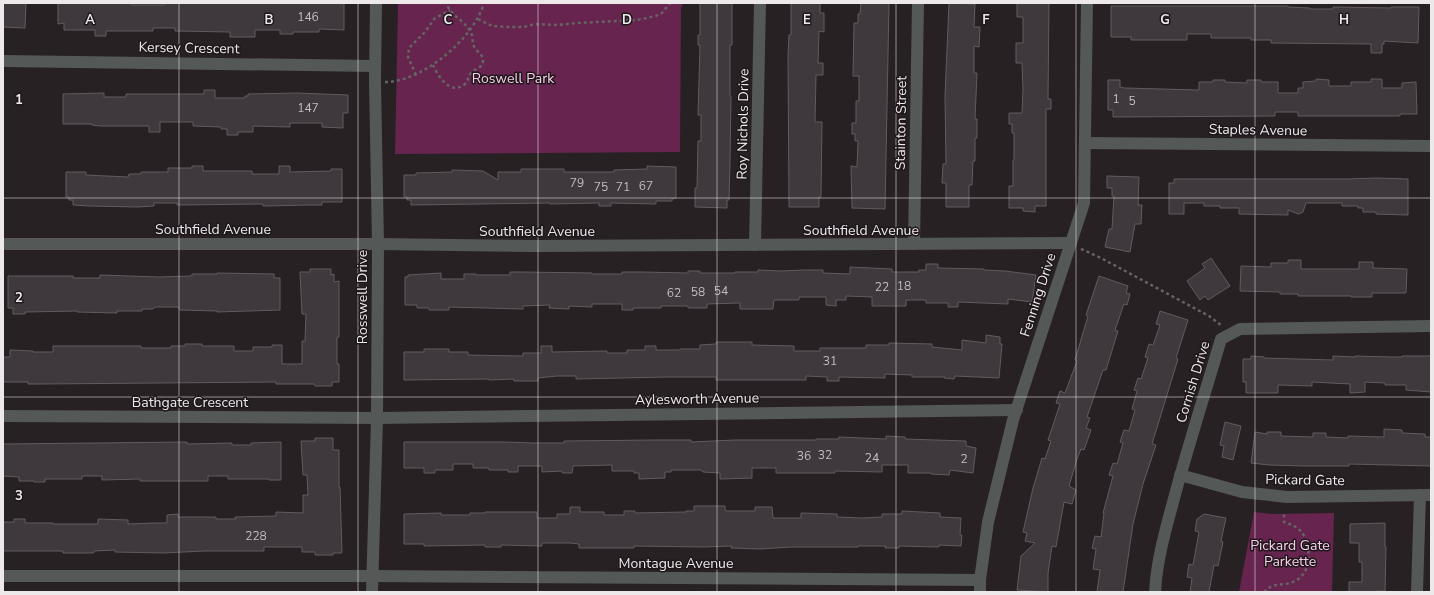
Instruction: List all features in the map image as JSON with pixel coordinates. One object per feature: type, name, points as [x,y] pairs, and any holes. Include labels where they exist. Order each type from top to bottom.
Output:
[{"type":"street","name":"Rosswell Drive","points":[[372,592],[377,418],[378,244],[375,66],[376,3]]},
{"type":"street","name":"Roy Nichols Drive","points":[[755,245],[760,3]]},
{"type":"street","name":"Stainton Street","points":[[914,244],[918,3]]},
{"type":"street","name":"Fenning Drive","points":[[980,586],[988,522],[1017,410],[1084,203],[1087,3]]},
{"type":"street","name":"Kersey Crescent","points":[[3,61],[375,66]]},
{"type":"street","name":"Staples Avenue","points":[[1085,143],[1431,146]]},
{"type":"street","name":"Southfield Avenue","points":[[3,244],[378,244],[536,246],[1070,243]]},
{"type":"street","points":[[1232,333],[1240,329],[1431,326]]},
{"type":"street","name":"Cornish Drive","points":[[1155,592],[1159,558],[1180,475],[1221,339],[1232,333]]},
{"type":"street","name":"Aylesworth Avenue","points":[[377,418],[1017,410]]},
{"type":"street","name":"Bathgate Crescent","points":[[3,416],[377,418]]},
{"type":"street","name":"Pickard Gate","points":[[1180,475],[1242,492],[1267,496],[1425,495]]},
{"type":"street","points":[[1417,592],[1425,495]]},
{"type":"street","points":[[3,576],[372,576]]},
{"type":"street","name":"Montague Avenue","points":[[372,576],[980,586]]},
{"type":"path","points":[[433,65],[440,78],[448,85],[458,87],[465,84],[471,73],[479,68],[483,62],[482,57],[473,45],[470,30],[450,10],[446,3]]},
{"type":"path","points":[[385,82],[398,81],[416,75],[433,65],[470,30],[478,19],[484,3]]},
{"type":"path","points":[[478,19],[492,26],[508,27],[535,24],[557,25],[637,20],[656,16],[662,13],[670,3]]},
{"type":"path","points":[[416,75],[408,57],[409,48],[425,32],[434,19],[450,10]]},
{"type":"path","points":[[1070,243],[1101,258],[1208,316],[1232,333]]},
{"type":"path","points":[[1264,592],[1276,584],[1292,582],[1298,579],[1307,568],[1309,555],[1306,539],[1298,527],[1284,522],[1284,512]]},
{"type":"green space","name":"Roswell Park","points":[[398,3],[683,3],[681,8],[680,152],[395,154]]},
{"type":"green space","name":"Pickard Gate Parkette","points":[[1254,512],[1272,514],[1334,513],[1332,592],[1239,592]]},
{"type":"building","points":[[3,3],[26,3],[25,28],[3,27]]},
{"type":"building","points":[[58,3],[132,3],[132,5],[164,5],[164,3],[344,3],[344,30],[319,29],[319,32],[293,32],[293,34],[280,34],[280,30],[255,30],[255,37],[230,37],[230,32],[175,31],[175,28],[153,28],[153,31],[106,31],[106,36],[95,36],[95,30],[64,30],[64,23],[58,24]]},
{"type":"building","points":[[700,3],[732,3],[732,45],[730,45],[730,161],[729,200],[727,200],[727,208],[695,207],[698,141],[701,141],[701,115],[698,115],[700,45],[698,45],[698,35],[700,35]]},
{"type":"building","points":[[791,3],[820,3],[820,13],[824,13],[824,32],[819,31],[818,63],[823,63],[823,75],[816,75],[815,122],[822,122],[821,197],[819,197],[819,207],[789,207],[788,56],[789,35],[791,35]]},
{"type":"building","points":[[861,3],[889,3],[885,209],[852,208],[851,166],[857,167],[858,141],[855,141],[855,134],[852,134],[852,123],[856,123],[856,101],[859,101],[859,76],[853,76],[854,23],[858,23],[858,14],[860,14]]},
{"type":"building","points":[[949,3],[975,4],[974,27],[980,27],[979,47],[974,46],[974,73],[977,73],[975,119],[977,119],[977,138],[975,138],[975,161],[973,161],[972,185],[969,185],[969,207],[946,207],[946,183],[942,183],[943,164],[946,164],[945,96]]},
{"type":"building","points":[[1017,3],[1049,3],[1048,99],[1051,99],[1051,109],[1046,109],[1046,206],[1035,206],[1035,212],[1023,211],[1023,208],[1009,208],[1009,186],[1013,186],[1014,133],[1012,133],[1012,124],[1009,124],[1009,113],[1022,113],[1023,89],[1022,63],[1016,63],[1016,43],[1023,43],[1023,17],[1017,17]]},
{"type":"building","points":[[1111,6],[1288,6],[1310,9],[1333,9],[1333,7],[1419,7],[1418,43],[1384,41],[1384,44],[1382,44],[1382,53],[1371,53],[1371,44],[1271,43],[1271,40],[1251,40],[1251,38],[1211,38],[1211,34],[1187,34],[1187,40],[1131,40],[1131,37],[1111,37]]},
{"type":"building","points":[[1316,79],[1329,80],[1329,86],[1351,86],[1351,82],[1371,82],[1371,79],[1382,79],[1382,88],[1402,88],[1402,83],[1416,82],[1417,114],[1400,114],[1400,116],[1298,116],[1298,112],[1275,112],[1275,116],[1113,117],[1113,110],[1108,110],[1108,80],[1120,80],[1120,87],[1124,88],[1199,90],[1199,82],[1225,80],[1225,82],[1247,83],[1247,80],[1261,80],[1261,82],[1278,82],[1278,93],[1298,93],[1298,88],[1303,88],[1303,82],[1316,81]]},
{"type":"building","points":[[204,90],[215,90],[215,98],[245,98],[248,94],[297,93],[348,95],[348,113],[343,113],[343,128],[322,127],[322,123],[290,123],[290,127],[253,126],[253,132],[238,132],[238,135],[227,135],[227,129],[221,129],[221,127],[193,126],[193,122],[160,122],[160,132],[149,132],[149,126],[63,124],[63,94],[104,93],[104,97],[126,97],[126,94],[204,94]]},
{"type":"building","points":[[192,166],[203,166],[203,171],[252,171],[252,174],[279,174],[279,166],[290,166],[290,172],[331,171],[331,169],[342,169],[342,202],[322,202],[322,205],[263,206],[263,204],[177,205],[177,203],[154,203],[154,206],[137,207],[73,205],[73,200],[69,200],[69,197],[66,197],[66,172],[86,172],[86,175],[128,177],[129,174],[141,174],[141,172],[168,172],[168,168],[192,168]]},
{"type":"building","points":[[647,166],[676,167],[676,198],[672,199],[672,201],[656,201],[656,204],[611,203],[611,206],[599,206],[599,203],[411,205],[411,200],[407,200],[407,197],[404,197],[404,175],[416,175],[416,173],[452,172],[452,170],[483,171],[498,180],[498,172],[521,172],[521,169],[564,169],[564,172],[614,172],[614,170],[647,169]]},
{"type":"building","points":[[1107,176],[1139,177],[1138,205],[1142,205],[1141,224],[1135,224],[1130,252],[1105,247],[1109,229],[1112,229],[1114,196],[1112,196],[1112,188],[1107,188]]},
{"type":"building","points":[[1174,179],[1408,179],[1408,215],[1363,212],[1363,208],[1358,208],[1358,206],[1342,206],[1342,203],[1306,203],[1303,212],[1298,214],[1288,210],[1288,215],[1239,214],[1239,208],[1204,206],[1204,203],[1184,203],[1184,214],[1169,214],[1169,183],[1174,183]]},
{"type":"building","points":[[1211,258],[1230,286],[1208,300],[1205,296],[1200,300],[1187,281],[1205,268],[1202,264]]},
{"type":"building","points":[[1288,260],[1301,260],[1301,269],[1359,269],[1359,262],[1373,262],[1373,268],[1407,269],[1406,293],[1372,293],[1372,297],[1351,297],[1298,296],[1298,294],[1280,294],[1280,292],[1240,291],[1241,266],[1271,267],[1271,263],[1288,263]]},
{"type":"building","points":[[926,264],[938,264],[938,268],[984,269],[1036,275],[1032,302],[1008,299],[1008,304],[958,302],[958,307],[948,307],[948,303],[926,303],[926,300],[906,300],[906,306],[872,306],[872,297],[846,296],[846,300],[836,300],[836,306],[826,305],[826,297],[799,297],[799,300],[774,300],[773,309],[740,309],[740,303],[707,304],[707,308],[661,306],[661,308],[633,308],[633,310],[622,310],[622,304],[592,304],[592,307],[569,306],[569,309],[549,308],[550,305],[523,306],[523,309],[449,307],[449,310],[429,310],[429,308],[417,308],[417,305],[405,305],[405,277],[408,277],[408,275],[441,273],[441,279],[464,279],[464,274],[510,275],[510,272],[622,274],[622,272],[688,273],[688,271],[700,271],[700,273],[735,273],[758,272],[758,270],[823,270],[823,273],[850,274],[850,267],[892,269],[892,272],[919,272],[919,270],[926,270]]},
{"type":"building","points":[[310,269],[331,269],[331,275],[334,274],[334,282],[339,281],[339,337],[337,337],[337,364],[339,364],[339,382],[332,382],[332,386],[315,386],[314,384],[276,384],[276,382],[28,384],[28,382],[3,382],[3,357],[10,357],[10,350],[53,352],[53,346],[141,346],[141,348],[171,348],[171,346],[185,346],[185,344],[202,344],[202,346],[234,346],[234,351],[253,351],[253,347],[272,347],[272,345],[282,345],[282,364],[302,364],[302,341],[305,341],[306,314],[302,314],[300,272],[310,272]]},
{"type":"building","points":[[192,274],[274,274],[274,278],[280,278],[280,310],[217,312],[180,310],[178,307],[155,307],[153,309],[142,309],[142,311],[117,311],[117,313],[77,311],[25,312],[25,314],[13,314],[13,308],[8,308],[8,276],[73,276],[73,278],[100,278],[100,275],[159,277],[192,276]]},
{"type":"building","points":[[1099,276],[1128,286],[1126,293],[1130,294],[1127,305],[1124,304],[1115,330],[1118,331],[1106,370],[1103,370],[1087,417],[1090,418],[1086,428],[1091,430],[1084,450],[1081,449],[1077,459],[1069,486],[1076,490],[1072,504],[1064,502],[1056,547],[1052,546],[1048,573],[1048,592],[1017,590],[1021,556],[1035,543],[1025,541],[1027,533],[1023,532],[1033,488],[1042,458],[1045,459],[1051,441],[1048,440],[1060,404],[1056,403],[1060,391],[1065,393],[1077,361],[1075,360],[1088,316],[1086,315]]},
{"type":"building","points":[[1160,311],[1188,320],[1176,358],[1178,359],[1152,444],[1156,445],[1143,484],[1133,524],[1123,592],[1097,592],[1100,570],[1093,569],[1096,549],[1092,548],[1095,536],[1101,537],[1103,513],[1113,476],[1109,475],[1113,463],[1117,464],[1123,443],[1120,442],[1124,430],[1129,431],[1135,410],[1132,409],[1137,391],[1134,390],[1138,378],[1141,379],[1148,358],[1145,357],[1149,344],[1153,345],[1160,325],[1156,324]]},
{"type":"building","points":[[986,335],[1000,337],[1000,344],[1002,344],[999,378],[955,376],[954,379],[944,378],[945,377],[912,377],[912,375],[885,374],[885,378],[839,377],[839,381],[827,381],[827,377],[806,376],[806,380],[716,380],[716,377],[576,379],[576,376],[557,376],[538,378],[538,381],[514,381],[514,379],[404,380],[404,352],[424,352],[424,349],[449,349],[449,352],[468,352],[468,355],[523,356],[523,353],[541,353],[541,346],[552,346],[552,352],[607,351],[607,353],[627,353],[627,350],[645,350],[645,346],[656,346],[656,350],[680,350],[700,349],[700,345],[716,344],[716,342],[752,342],[752,345],[794,346],[794,351],[820,351],[820,348],[866,348],[866,345],[889,345],[889,343],[932,344],[932,347],[962,350],[962,340],[986,343]]},
{"type":"building","points":[[1251,356],[1264,358],[1333,360],[1333,356],[1431,356],[1431,392],[1406,390],[1406,385],[1385,385],[1385,383],[1365,382],[1365,392],[1350,393],[1350,384],[1312,382],[1312,386],[1278,385],[1278,393],[1246,393],[1246,382],[1243,382],[1243,359],[1251,359]]},
{"type":"building","points":[[1225,422],[1241,426],[1233,460],[1222,457],[1224,446],[1220,445]]},
{"type":"building","points":[[1384,429],[1402,430],[1402,433],[1425,434],[1425,437],[1431,437],[1431,466],[1349,464],[1349,466],[1303,466],[1251,463],[1255,432],[1267,434],[1267,432],[1281,432],[1281,436],[1313,437],[1313,433],[1326,433],[1326,437],[1348,438],[1348,436],[1384,437]]},
{"type":"building","points":[[886,436],[905,437],[905,439],[966,441],[966,446],[976,448],[973,473],[950,470],[949,475],[908,473],[908,465],[882,465],[882,472],[835,471],[835,473],[776,473],[776,468],[752,468],[752,478],[720,479],[720,473],[703,472],[701,470],[671,470],[671,472],[665,472],[665,478],[639,479],[639,473],[634,473],[634,471],[612,471],[612,465],[573,466],[572,473],[562,473],[562,471],[542,472],[542,466],[518,466],[518,472],[508,472],[508,470],[489,470],[489,468],[473,468],[473,464],[453,464],[453,470],[435,470],[435,473],[424,473],[424,468],[404,468],[404,442],[564,443],[564,441],[691,440],[691,442],[735,440],[816,440],[839,439],[839,437],[886,439]]},
{"type":"building","points":[[315,438],[333,438],[333,450],[339,450],[342,553],[333,553],[333,555],[315,555],[315,552],[302,552],[302,547],[264,547],[264,551],[163,553],[115,552],[115,550],[94,551],[94,553],[63,553],[63,551],[3,551],[3,522],[14,522],[14,519],[25,519],[25,523],[53,524],[98,524],[98,519],[128,520],[128,524],[167,523],[167,515],[178,514],[178,517],[216,517],[216,519],[236,519],[235,517],[276,516],[276,512],[303,513],[303,495],[308,495],[307,475],[303,475],[301,441],[315,441]]},
{"type":"building","points":[[187,442],[187,444],[232,443],[232,445],[251,445],[251,443],[281,442],[281,480],[228,479],[228,476],[208,476],[208,481],[140,481],[140,479],[102,480],[102,476],[82,476],[82,479],[45,479],[45,482],[34,482],[19,481],[19,477],[3,476],[3,444]]},
{"type":"building","points":[[694,506],[725,506],[725,510],[727,511],[755,511],[755,507],[772,507],[773,518],[801,518],[801,513],[837,514],[837,517],[862,518],[882,517],[882,514],[902,514],[902,511],[940,513],[940,517],[961,518],[961,546],[899,546],[899,548],[885,548],[886,546],[791,547],[760,549],[731,548],[732,546],[634,546],[634,548],[579,548],[579,544],[570,543],[542,543],[542,546],[501,545],[501,547],[485,547],[485,545],[424,546],[424,544],[404,544],[404,514],[441,513],[441,515],[470,515],[470,513],[485,512],[537,512],[537,518],[557,518],[557,514],[570,514],[570,507],[580,507],[580,512],[604,512],[604,515],[624,515],[624,511],[635,511],[635,513],[694,511]]},
{"type":"building","points":[[1204,514],[1226,518],[1221,541],[1223,542],[1218,566],[1214,565],[1209,592],[1190,592],[1192,578],[1187,577],[1189,564],[1193,565],[1199,532],[1195,531],[1197,519]]},
{"type":"building","points":[[1385,523],[1385,591],[1349,592],[1349,582],[1362,582],[1362,562],[1359,562],[1359,543],[1350,543],[1350,524]]}]
